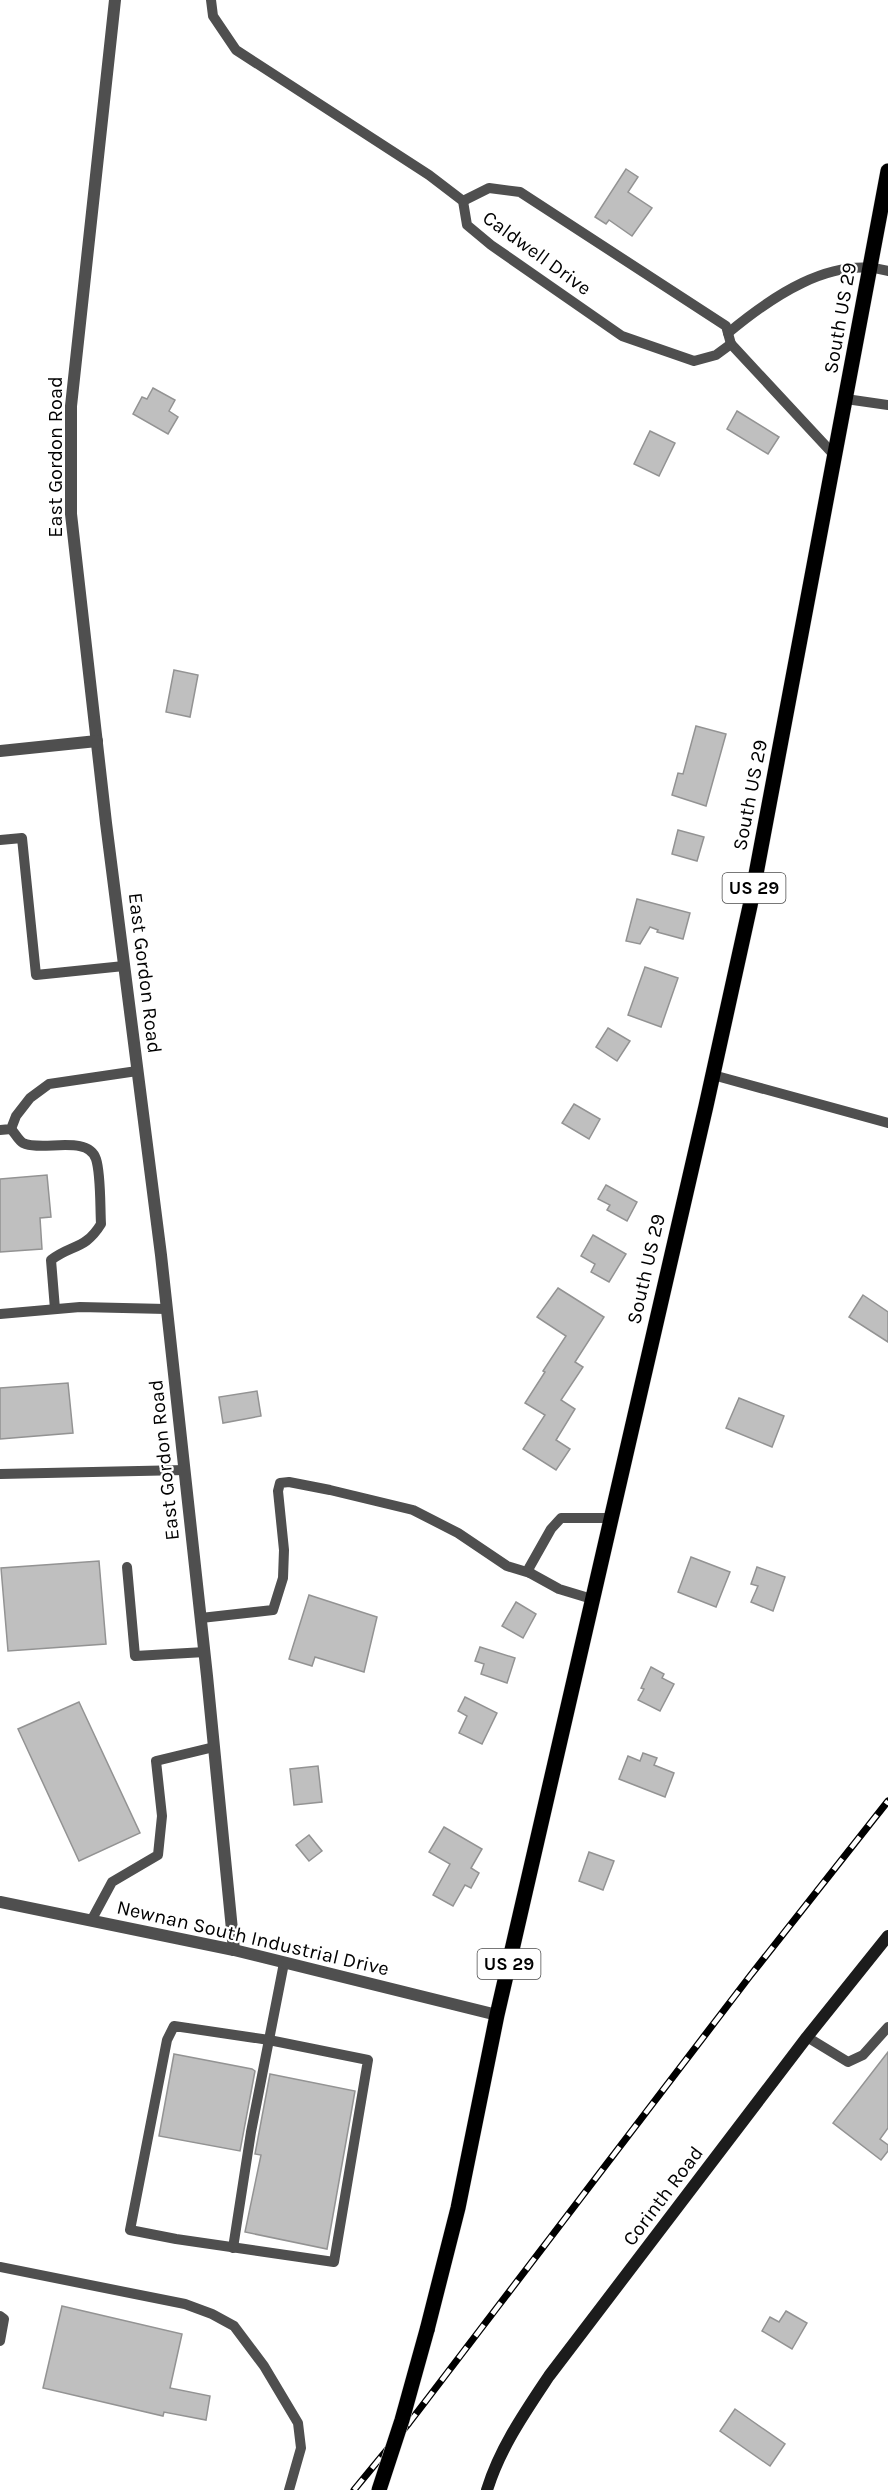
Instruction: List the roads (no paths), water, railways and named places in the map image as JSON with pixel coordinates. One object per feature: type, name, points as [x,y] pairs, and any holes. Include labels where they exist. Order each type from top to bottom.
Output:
[{"type":"main road","name":"South US 29","points":[[592,1599],[750,906],[836,458],[888,171]]},
{"type":"main road","name":"US 29","points":[[379,2490],[427,2330],[458,2208],[497,2015],[592,1599]]},
{"type":"street","name":"East Gordon Road","points":[[115,0],[70,406],[71,514],[205,1652],[234,1950]]},
{"type":"street","points":[[0,751],[97,741]]},
{"type":"street","name":"Newnan South Industrial Drive","points":[[0,1902],[234,1950],[497,2015]]},
{"type":"street","name":"Corinth Road","points":[[487,2490],[513,2430],[549,2376],[807,2037],[888,1936]]},
{"type":"lane","name":"Caldwell Drive","points":[[211,0],[213,16],[236,50],[429,175],[463,201],[466,225],[491,245],[622,336],[694,361],[716,355],[729,338],[786,290],[836,271],[871,267],[888,271]]},
{"type":"lane","points":[[463,201],[489,188],[520,192],[726,326],[729,338],[836,458]]},
{"type":"lane","points":[[846,399],[888,405]]},
{"type":"lane","points":[[0,840],[22,838],[36,975],[124,966]]},
{"type":"lane","points":[[56,1309],[51,1260],[61,1252],[84,1245],[101,1224],[96,1158],[89,1149],[77,1145],[33,1146],[21,1142],[5,1130],[30,1098],[49,1084],[137,1071]]},
{"type":"lane","points":[[713,1075],[888,1123]]},
{"type":"lane","points":[[0,1314],[80,1307],[166,1309]]},
{"type":"lane","points":[[0,1474],[184,1470]]},
{"type":"lane","points":[[201,1618],[273,1610],[283,1578],[284,1550],[278,1491],[280,1483],[289,1482],[413,1510],[458,1533],[507,1566],[530,1573],[559,1589],[592,1599]]},
{"type":"lane","points":[[530,1573],[529,1568],[551,1529],[561,1518],[610,1518]]},
{"type":"lane","points":[[127,1567],[135,1656],[205,1652]]},
{"type":"lane","points":[[91,1921],[112,1882],[158,1854],[162,1816],[156,1761],[214,1747]]},
{"type":"lane","points":[[233,2248],[251,2132],[285,1963]]},
{"type":"lane","points":[[174,2026],[269,2040],[368,2060],[334,2262],[233,2248],[130,2230],[167,2040],[174,2026]]},
{"type":"lane","points":[[807,2037],[848,2062],[863,2055],[888,2027]]},
{"type":"lane","points":[[0,2267],[185,2304],[212,2314],[234,2326],[264,2366],[298,2423],[301,2448],[289,2490]]},
{"type":"lane","points":[[0,2316],[4,2319],[0,2341]]},
{"type":"railway","points":[[354,2490],[409,2423],[750,1976],[888,1801]]}]
